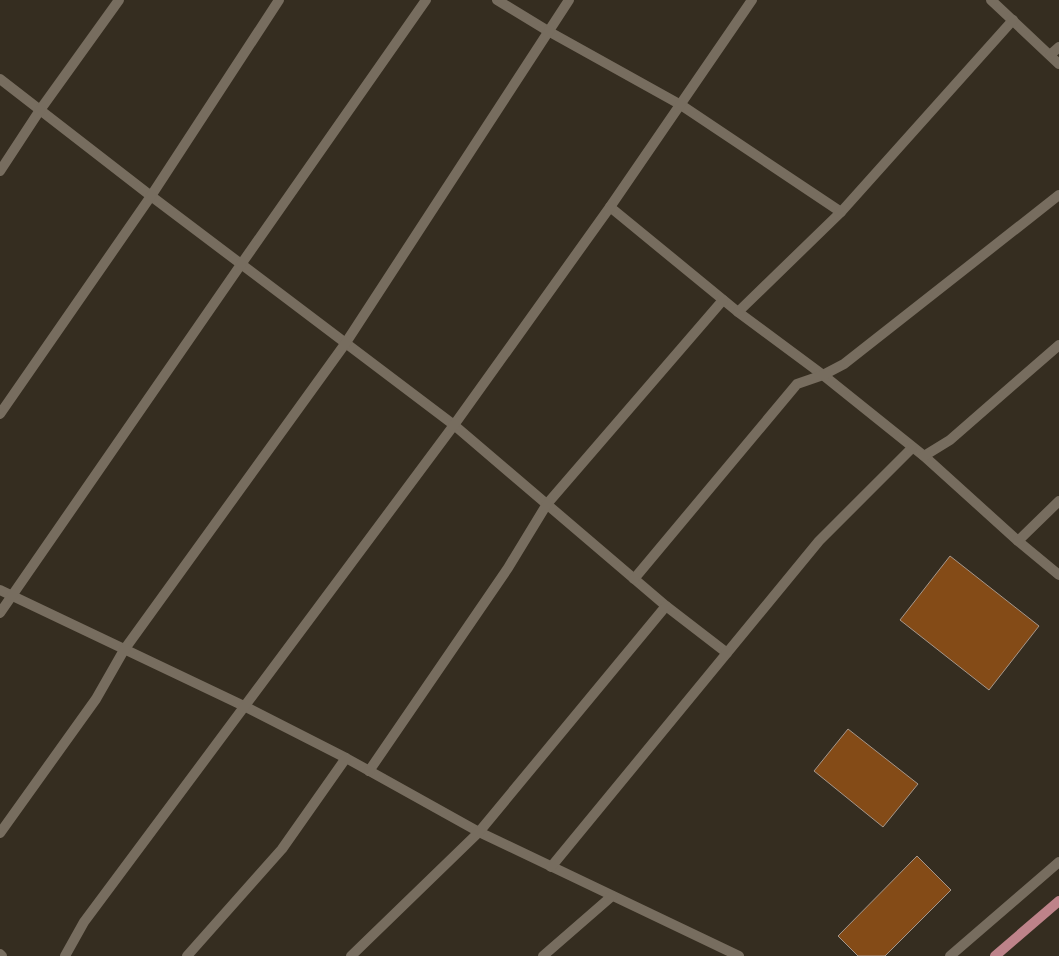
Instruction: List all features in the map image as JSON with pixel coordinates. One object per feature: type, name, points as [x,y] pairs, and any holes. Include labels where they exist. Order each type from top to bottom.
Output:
[{"type":"main road","points":[[995,956],[1057,906]]},
{"type":"street","points":[[0,171],[40,110],[119,0]]},
{"type":"street","points":[[0,414],[151,196],[279,0]]},
{"type":"street","points":[[0,613],[426,0]]},
{"type":"street","points":[[497,0],[548,31],[681,105],[841,212]]},
{"type":"street","points":[[0,833],[96,699],[124,650],[345,344],[569,0]]},
{"type":"street","points":[[65,956],[84,922],[246,707],[454,425],[610,207],[752,0]]},
{"type":"street","points":[[991,0],[1059,64]]},
{"type":"street","points":[[738,312],[841,212],[1013,20]]},
{"type":"street","points":[[1050,55],[1059,47]]},
{"type":"street","points":[[0,79],[151,196],[242,263],[345,344],[454,425],[666,606],[727,653]]},
{"type":"street","points":[[634,579],[797,384],[823,375],[844,364],[1059,195]]},
{"type":"street","points":[[610,207],[738,312],[823,375],[912,448],[924,456],[1018,541],[1059,575]]},
{"type":"street","points":[[369,771],[508,568],[547,504],[723,300]]},
{"type":"street","points":[[924,456],[950,440],[1059,345]]},
{"type":"street","points":[[550,867],[819,541],[912,448]]},
{"type":"street","points":[[1018,541],[1059,501]]},
{"type":"street","points":[[0,590],[246,707],[346,758],[479,832],[733,955]]},
{"type":"street","points":[[351,956],[479,832],[666,606]]},
{"type":"street","points":[[187,956],[282,849],[346,758]]},
{"type":"street","points":[[950,956],[1059,862]]},
{"type":"street","points":[[543,956],[612,896]]},
{"type":"building","points":[[950,556],[1039,626],[989,690],[900,620]]},
{"type":"building","points":[[848,729],[918,784],[883,827],[814,771]]},
{"type":"building","points":[[917,856],[951,890],[885,956],[858,956],[838,936]]}]
